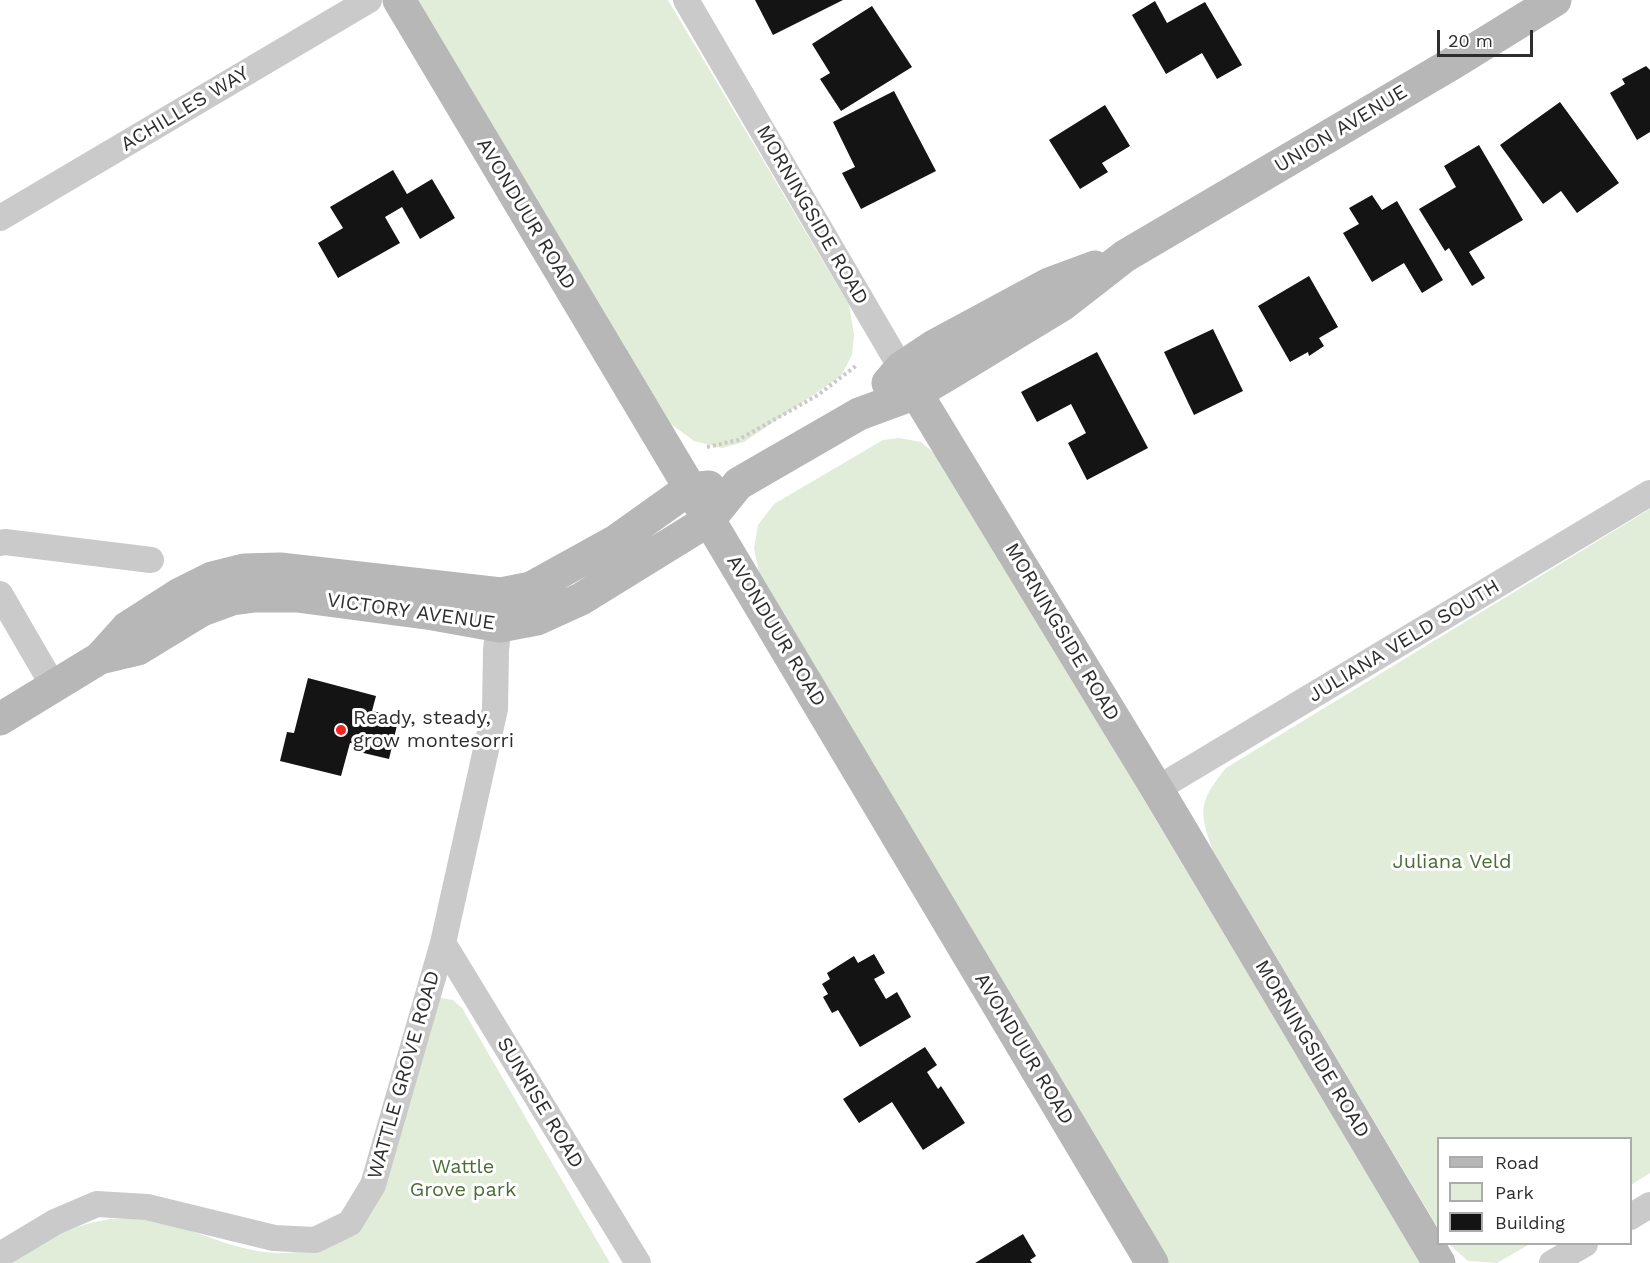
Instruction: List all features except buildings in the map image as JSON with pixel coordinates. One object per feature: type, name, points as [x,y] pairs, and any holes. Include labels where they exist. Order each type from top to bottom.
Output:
[{"type":"street","name":"ACHILLES WAY","points":[[0,218],[369,0]]},
{"type":"street","name":"AVONDUUR ROAD","points":[[399,0],[1152,1263]]},
{"type":"street","name":"MORNINGSIDE ROAD","points":[[686,0],[909,380],[1157,789],[1439,1263]]},
{"type":"street","name":"UNION AVENUE","points":[[709,520],[738,484],[859,414],[909,380],[1062,305],[1125,256],[1453,63],[1555,0]]},
{"type":"street","name":"UNION AVENUE","points":[[689,489],[738,484]]},
{"type":"street","name":"VICTORY AVENUE","points":[[0,719],[100,658],[127,628],[180,594],[212,578],[244,570],[280,569],[501,594],[531,588],[566,570],[616,541],[689,489]]},
{"type":"street","name":"JULIANA VELD SOUTH","points":[[1157,789],[1650,493]]},
{"type":"street","name":"VICTORY AVENUE","points":[[100,658],[138,649],[202,610],[232,599],[255,596],[297,596],[433,614],[500,626],[537,619],[581,598],[709,520]]},
{"type":"street","points":[[0,543],[151,560]]},
{"type":"street","points":[[0,594],[54,687]]},
{"type":"street","name":"WATTLE GROVE ROAD","points":[[0,1255],[55,1222],[97,1204],[147,1207],[274,1238],[315,1240],[350,1223],[373,1185],[443,943],[495,709],[496,651],[500,626],[501,594]]},
{"type":"street","name":"SUNRISE ROAD","points":[[443,943],[638,1263]]},
{"type":"street","points":[[1632,1216],[1650,1205]]},
{"type":"street","points":[[1552,1263],[1583,1245]]},
{"type":"path","points":[[707,447],[738,440],[818,395],[857,365]]},
{"type":"green space","points":[[413,0],[668,0],[849,305],[854,334],[852,355],[841,376],[744,442],[722,448],[694,441],[671,424]]},
{"type":"green space","points":[[899,438],[921,442],[941,459],[1420,1263],[1169,1263],[759,572],[754,548],[758,525],[774,504],[883,440]]},
{"type":"green space","name":"Juliana Veld","points":[[1650,509],[1650,1173],[1632,1184],[1632,1137],[1437,1137],[1437,1226],[1213,851],[1205,825],[1204,807],[1210,789],[1226,768]]},
{"type":"green space","name":"Wattle Grove park","points":[[441,998],[453,1000],[462,1008],[610,1263],[2,1263],[61,1233],[92,1222],[109,1219],[147,1219],[251,1250],[273,1253],[314,1249],[331,1241],[357,1223],[430,1002]]},
{"type":"green space","points":[[1450,1245],[1528,1245],[1497,1263],[1468,1261]]},
{"type":"place","name":"Ready, steady, grow montesorri","points":[[341,730]]}]
